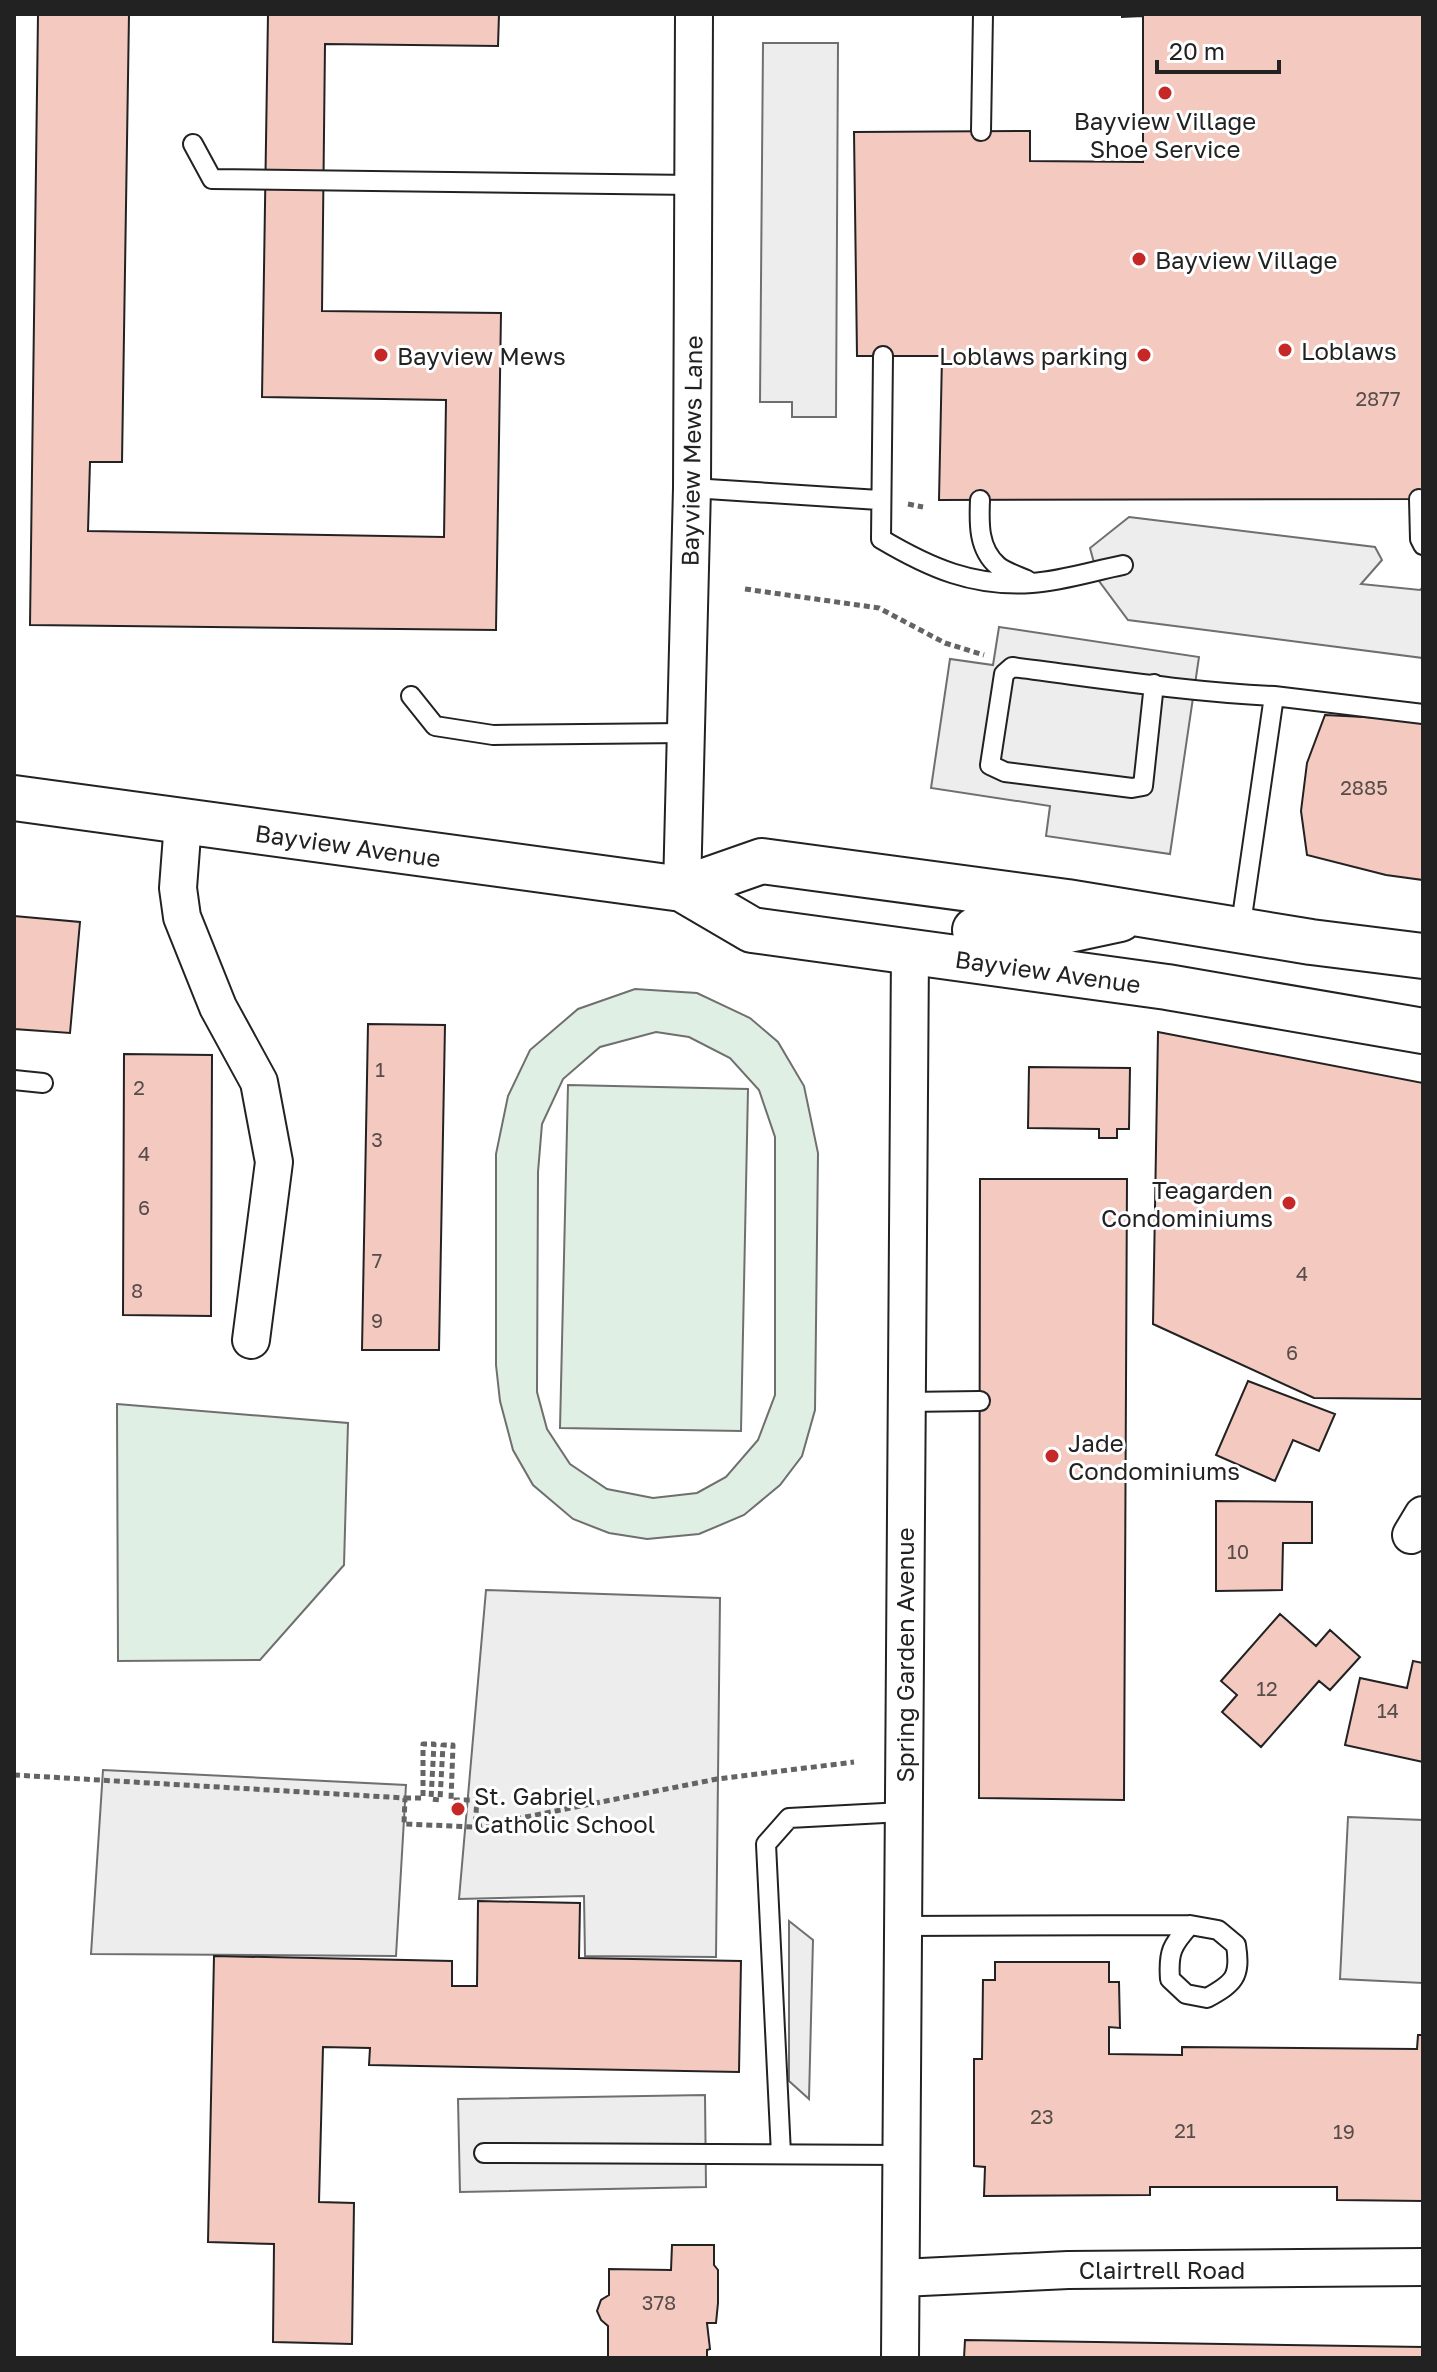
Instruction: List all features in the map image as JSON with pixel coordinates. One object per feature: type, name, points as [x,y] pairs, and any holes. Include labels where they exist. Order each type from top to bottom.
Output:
[{"type":"main road","name":"Bayview Avenue","points":[[14,798],[682,889],[752,930],[1167,987],[1423,1031]]},
{"type":"main road","name":"Bayview Avenue","points":[[682,889],[762,861],[1423,956]]},
{"type":"main road","points":[[910,952],[917,938],[936,926],[1031,938],[1143,914]]},
{"type":"street","name":"Bayview Mews Lane","points":[[682,889],[692,488],[694,14]]},
{"type":"street","points":[[183,822],[178,888],[182,917],[218,1007],[259,1082],[274,1162],[251,1340]]},
{"type":"street","name":"Spring Garden Avenue","points":[[900,2358],[910,952]]},
{"type":"street","name":"Clairtrell Road","points":[[901,2278],[1068,2270],[1423,2267]]},
{"type":"lane","points":[[981,131],[983,14]]},
{"type":"lane","points":[[193,144],[212,179],[694,185]]},
{"type":"lane","points":[[883,356],[879,500],[881,539],[924,564],[979,581],[1033,583],[1123,565]]},
{"type":"lane","points":[[692,488],[879,500]]},
{"type":"lane","points":[[1419,499],[1420,539],[1423,545]]},
{"type":"lane","points":[[980,500],[979,528],[983,545],[998,566],[1033,583]]},
{"type":"lane","points":[[1154,684],[1143,786],[1132,788],[1005,772],[990,765],[1004,674],[1012,667],[1423,714]]},
{"type":"lane","points":[[411,696],[435,726],[493,735],[685,733]]},
{"type":"lane","points":[[1240,931],[1274,696]]},
{"type":"lane","points":[[14,1080],[43,1083]]},
{"type":"lane","points":[[906,1402],[980,1401]]},
{"type":"lane","points":[[781,2154],[766,1844],[789,1818],[903,1812]]},
{"type":"lane","points":[[902,1926],[1190,1925]]},
{"type":"lane","points":[[484,2153],[901,2155]]},
{"type":"path","points":[[745,589],[879,608],[945,643],[1012,667]]},
{"type":"path","points":[[14,1775],[423,1798],[423,1744],[434,1744],[431,1799],[440,1800],[443,1745],[453,1745],[451,1800],[477,1800],[475,1827]]},
{"type":"path","points":[[405,1798],[404,1824],[475,1827],[717,1779],[854,1762]]},
{"type":"green space","points":[[635,989],[697,993],[750,1018],[778,1042],[804,1086],[818,1153],[815,1410],[802,1456],[780,1485],[744,1515],[699,1534],[647,1539],[609,1533],[573,1519],[533,1485],[513,1450],[500,1401],[496,1365],[496,1154],[508,1096],[530,1050],[578,1009]],"holes":[[[656,1032],[689,1037],[730,1058],[759,1090],[775,1137],[775,1395],[758,1440],[726,1477],[697,1493],[653,1498],[607,1489],[570,1464],[547,1429],[537,1392],[538,1172],[542,1124],[563,1079],[600,1047]]]},
{"type":"green space","points":[[568,1085],[748,1089],[741,1431],[560,1428]]},
{"type":"green space","points":[[117,1404],[348,1423],[344,1565],[260,1660],[118,1661]]},
{"type":"shaded area","points":[[763,43],[838,43],[836,417],[792,417],[792,402],[760,402]]},
{"type":"shaded area","points":[[1129,517],[1375,547],[1382,560],[1361,584],[1420,590],[1423,587],[1423,658],[1128,620],[1099,581],[1090,548]]},
{"type":"shaded area","points":[[999,627],[1199,657],[1170,854],[1046,836],[1050,806],[931,788],[950,659],[993,665]]},
{"type":"shaded area","points":[[486,1590],[720,1598],[716,1957],[585,1956],[584,1896],[459,1899]]},
{"type":"shaded area","points":[[103,1770],[406,1785],[396,1956],[91,1954]]},
{"type":"shaded area","points":[[1348,1817],[1423,1820],[1423,1983],[1340,1979]]},
{"type":"shaded area","points":[[789,1921],[813,1940],[809,2099],[789,2081]]},
{"type":"shaded area","points":[[705,2095],[706,2187],[460,2192],[458,2099]]},
{"type":"building","name":"Bayview Mews","points":[[38,14],[129,14],[122,462],[90,462],[88,531],[444,537],[446,400],[262,397],[268,14],[499,14],[498,46],[325,44],[322,311],[501,313],[496,630],[30,625]]},
{"type":"building","name":"Bayview Village","points":[[1122,14],[1423,14],[1423,499],[939,500],[942,356],[857,356],[854,132],[1030,131],[1030,161],[1143,162],[1143,16],[1122,17]]},
{"type":"building","points":[[1325,715],[1423,720],[1423,880],[1386,875],[1307,855],[1301,811],[1307,763]]},
{"type":"building","points":[[14,916],[80,922],[70,1033],[14,1029]]},
{"type":"building","points":[[368,1024],[445,1025],[439,1350],[362,1350]]},
{"type":"building","name":"Teagarden Condominiums","points":[[1158,1032],[1423,1083],[1423,1399],[1314,1398],[1153,1324]]},
{"type":"building","points":[[124,1054],[212,1055],[211,1316],[123,1315]]},
{"type":"building","points":[[1029,1067],[1130,1068],[1129,1129],[1117,1129],[1117,1138],[1099,1138],[1099,1129],[1028,1128]]},
{"type":"building","name":"Jade Condominiums","points":[[980,1179],[1127,1179],[1124,1800],[979,1798]]},
{"type":"building","points":[[1248,1381],[1335,1414],[1319,1451],[1293,1440],[1275,1481],[1216,1455]]},
{"type":"building","points":[[1216,1501],[1312,1502],[1312,1543],[1283,1543],[1282,1590],[1216,1591]]},
{"type":"building","points":[[1280,1614],[1316,1646],[1330,1630],[1360,1657],[1330,1690],[1319,1681],[1261,1747],[1222,1712],[1237,1695],[1221,1681]]},
{"type":"building","points":[[1413,1661],[1423,1663],[1423,1762],[1345,1745],[1360,1678],[1407,1688]]},
{"type":"building","points":[[478,1901],[580,1903],[579,1958],[741,1961],[739,2072],[369,2065],[370,2048],[323,2047],[319,2202],[354,2203],[352,2344],[273,2342],[274,2244],[208,2242],[214,1956],[452,1961],[452,1986],[477,1986]]},
{"type":"building","points":[[995,1962],[1109,1962],[1109,1982],[1119,1982],[1120,2028],[1109,2027],[1109,2054],[1182,2055],[1182,2047],[1417,2049],[1418,2035],[1423,2035],[1423,2201],[1337,2200],[1337,2187],[1150,2187],[1150,2195],[984,2196],[985,2167],[974,2166],[974,2059],[982,2059],[983,1980],[995,1980]]},
{"type":"building","points":[[672,2245],[714,2245],[718,2303],[716,2323],[707,2323],[710,2349],[707,2350],[707,2357],[608,2357],[608,2326],[597,2311],[601,2300],[609,2295],[609,2269],[671,2270]]},
{"type":"building","points":[[965,2340],[1423,2347],[1423,2358],[964,2358]]},
{"type":"place","name":"Bayview Village Shoe Service","points":[[1165,93]]},
{"type":"place","name":"Bayview Village","points":[[1139,259]]},
{"type":"place","name":"Loblaws","points":[[1285,350]]},
{"type":"place","name":"Bayview Mews","points":[[381,355]]},
{"type":"place","name":"Loblaws parking","points":[[1144,355]]},
{"type":"place","name":"Teagarden Condominiums","points":[[1289,1203]]},
{"type":"place","name":"Jade Condominiums","points":[[1052,1456]]},
{"type":"place","name":"St. Gabriel Catholic School","points":[[458,1809]]}]
